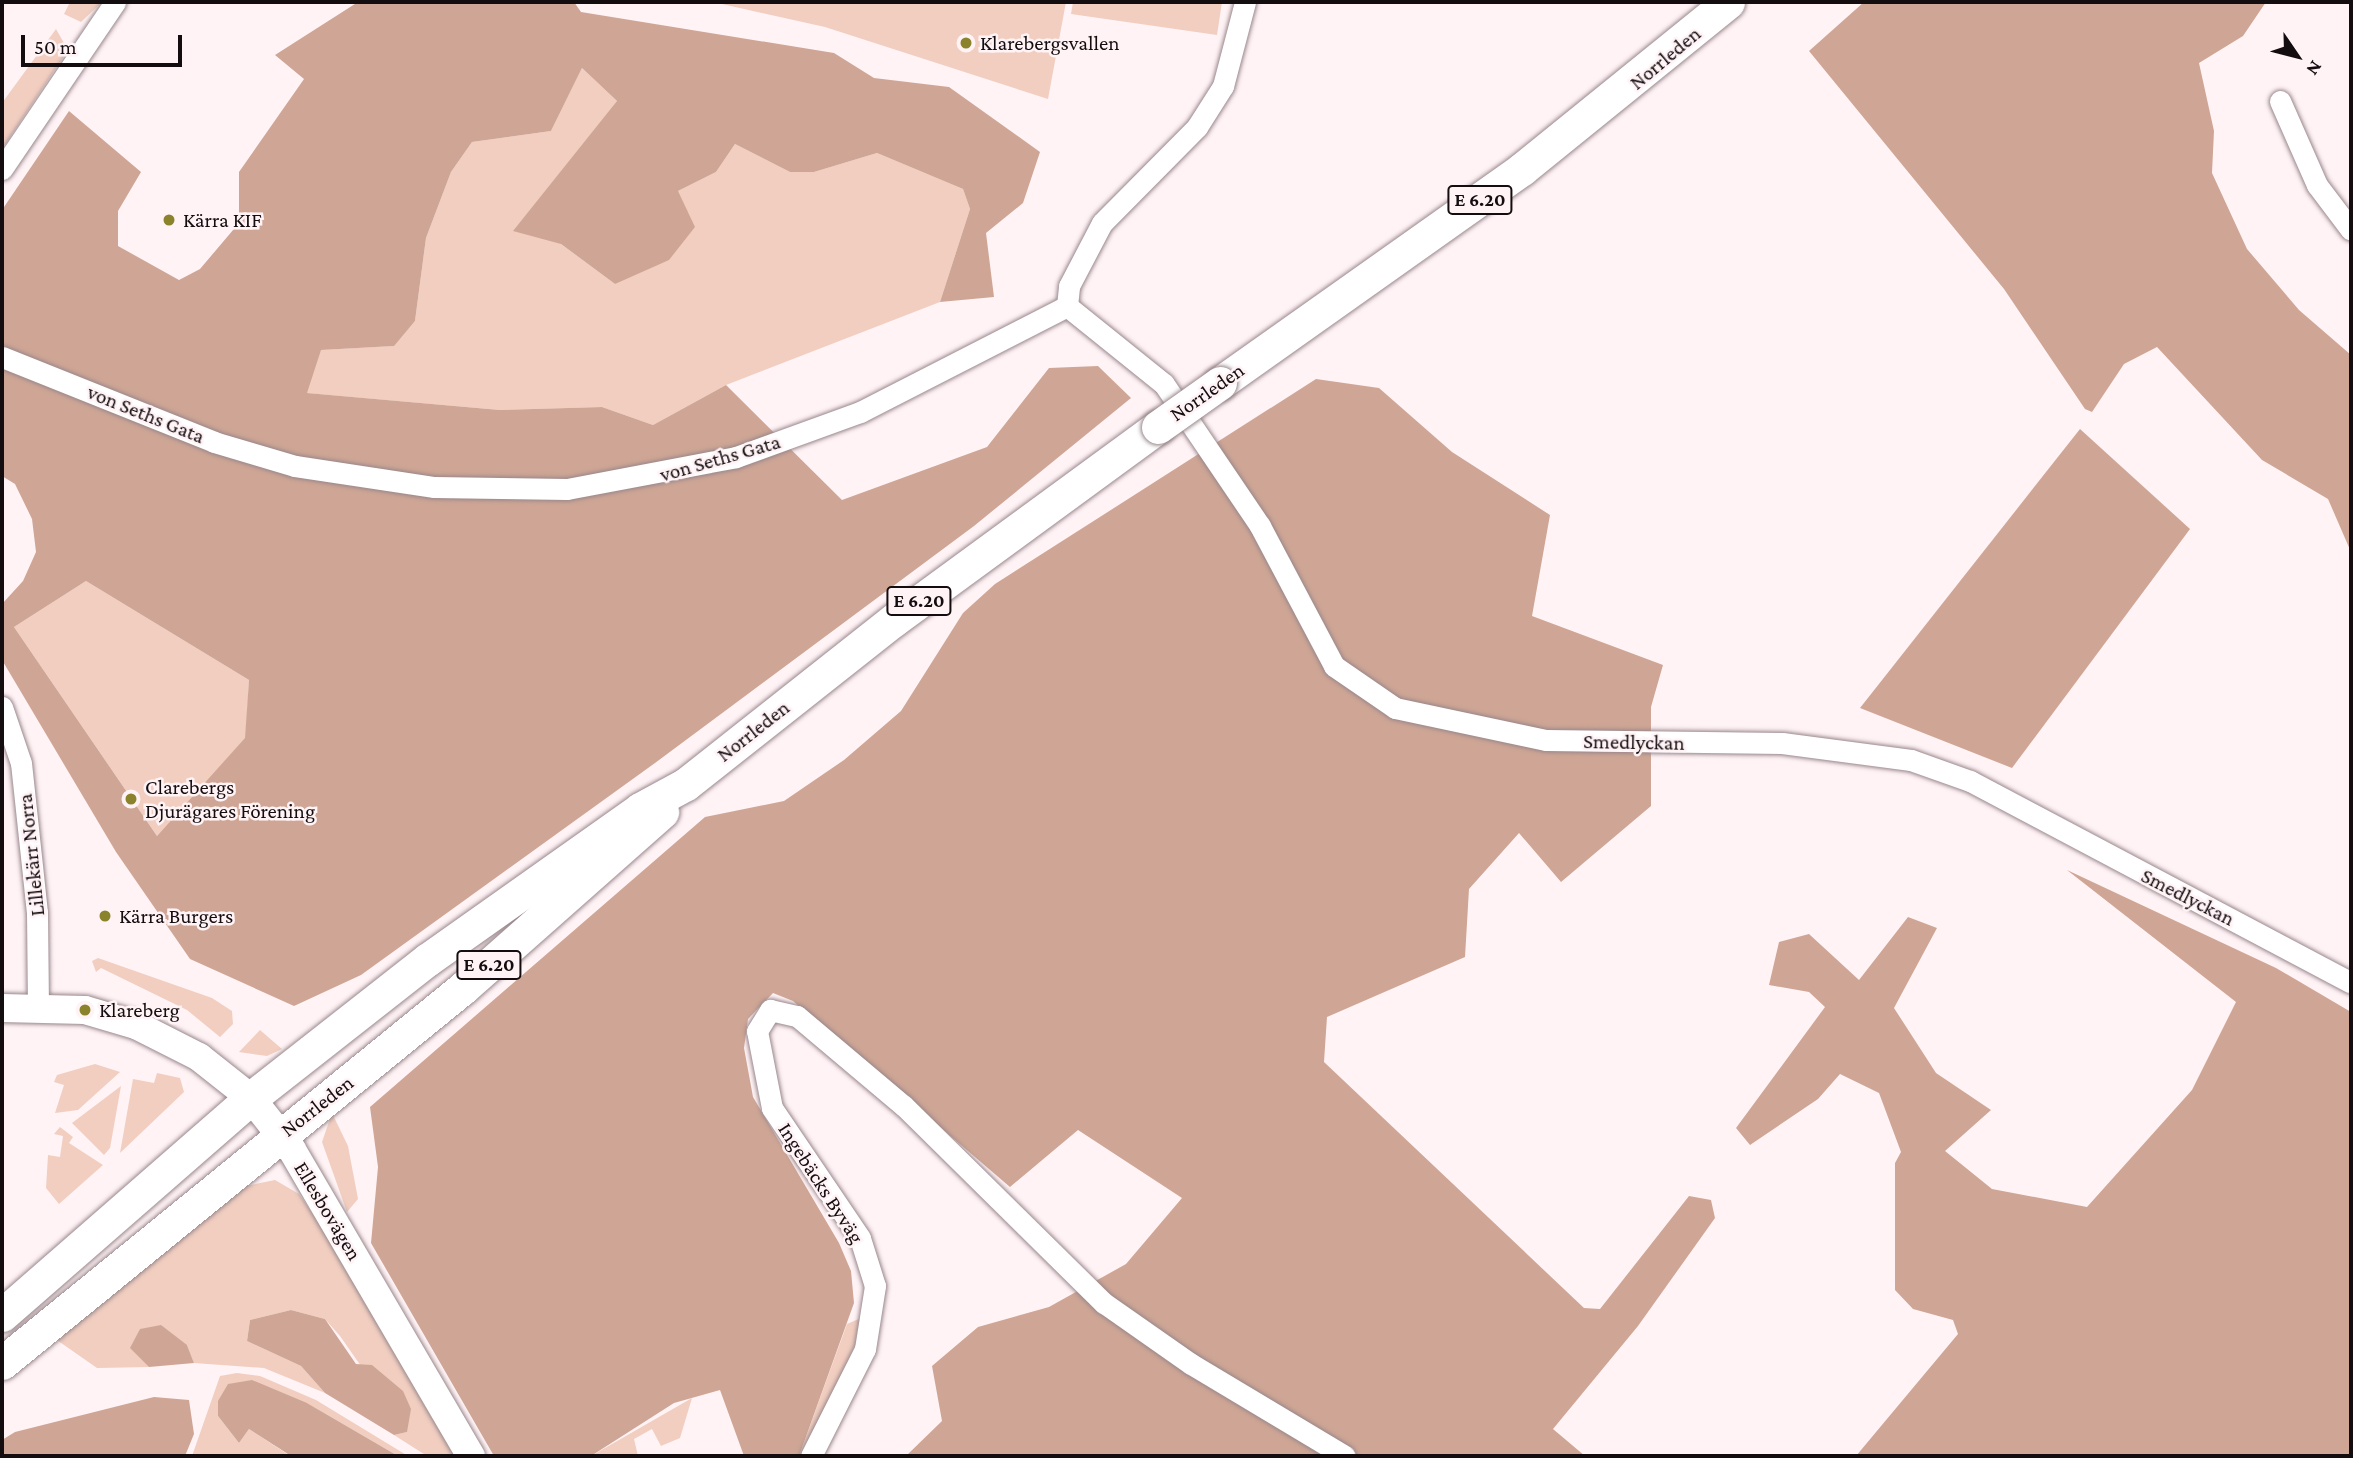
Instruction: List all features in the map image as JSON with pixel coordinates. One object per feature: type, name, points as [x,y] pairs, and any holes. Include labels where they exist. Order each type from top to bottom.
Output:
[{"type":"highway","name":"Norrleden","points":[[2,1315],[251,1098],[517,895],[686,784],[905,612],[1158,427],[1532,161],[1728,2]]},
{"type":"highway","name":"Norrleden","points":[[2,1363],[648,829],[686,784]]},
{"type":"main road","name":"Ellesbovägen","points":[[2,1008],[85,1010],[136,1025],[200,1057],[251,1098],[281,1135],[471,1456]]},
{"type":"street","points":[[2,169],[115,2]]},
{"type":"street","points":[[1067,306],[1069,286],[1102,223],[1197,127],[1223,86],[1245,2]]},
{"type":"street","points":[[2280,101],[2317,185],[2351,230]]},
{"type":"street","name":"von Seths Gata","points":[[2,358],[215,442],[295,466],[434,486],[567,489],[736,457],[860,412],[1067,306]]},
{"type":"street","name":"Smedlyckan","points":[[1067,306],[1164,384],[1261,526],[1334,666],[1395,708],[1546,740],[1782,743],[1912,760],[1982,787],[2351,984]]},
{"type":"street","name":"Lillekärr Norra","points":[[2,707],[21,763],[37,912],[38,1007]]},
{"type":"street","name":"Ingebäcks Byväg","points":[[811,1456],[865,1349],[875,1286],[860,1238],[772,1108],[757,1031],[763,1014],[782,1010],[797,1016],[904,1105],[1069,1270],[1191,1364],[1345,1456]]},
{"type":"shaded area","points":[[70,2],[102,2],[81,22],[64,14]]},
{"type":"shaded area","points":[[358,2],[574,2],[581,12],[834,53],[874,78],[949,87],[1040,152],[1023,203],[986,233],[994,297],[940,302],[970,209],[963,189],[877,153],[814,172],[790,172],[735,144],[716,172],[678,191],[695,227],[669,260],[615,284],[561,244],[513,231],[617,101],[582,68],[551,131],[472,142],[451,172],[426,238],[415,321],[394,346],[321,350],[307,393],[500,410],[602,407],[653,425],[726,385],[842,500],[987,447],[1049,368],[1098,366],[1131,398],[974,526],[655,763],[361,975],[294,1006],[190,959],[116,852],[2,660],[2,604],[23,581],[36,552],[32,519],[15,484],[2,476],[2,210],[69,111],[141,172],[118,211],[118,246],[179,280],[200,269],[239,223],[239,172],[304,79],[275,55]],"holes":[[[86,581],[249,680],[245,738],[157,836],[14,627]]]},
{"type":"shaded area","name":"Klarebergsvallen","points":[[713,2],[1066,2],[1048,99],[825,27]]},
{"type":"shaded area","points":[[1073,2],[1222,2],[1217,35],[1071,14]]},
{"type":"shaded area","points":[[1864,2],[2266,2],[2243,36],[2199,63],[2214,131],[2212,173],[2247,249],[2299,310],[2351,355],[2351,552],[2328,499],[2262,460],[2157,347],[2124,364],[2092,412],[2085,409],[2004,289],[1809,51]]},
{"type":"shaded area","points":[[56,29],[68,50],[2,149],[2,103]]},
{"type":"shaded area","points":[[582,68],[617,101],[577,158],[561,244],[615,284],[678,191],[716,172],[735,144],[790,172],[814,172],[877,153],[963,189],[970,209],[940,302],[726,385],[653,425],[602,407],[500,410],[306,393],[320,350],[393,346],[415,321],[426,238],[451,172],[472,142],[551,131]]},
{"type":"shaded area","points":[[1316,379],[1379,388],[1452,452],[1550,515],[1532,616],[1663,665],[1651,707],[1651,806],[1561,882],[1519,833],[1469,889],[1465,957],[1327,1017],[1324,1062],[1584,1308],[1600,1309],[1689,1196],[1711,1200],[1715,1218],[1638,1326],[1553,1429],[1585,1456],[906,1456],[942,1421],[932,1366],[978,1327],[1049,1307],[1126,1264],[1182,1198],[1078,1130],[1010,1187],[793,1001],[773,993],[748,1019],[744,1048],[753,1097],[839,1243],[851,1271],[854,1303],[799,1456],[744,1456],[720,1390],[674,1403],[591,1456],[494,1456],[371,1243],[378,1167],[370,1107],[705,817],[784,801],[844,760],[901,711],[963,613],[995,584]]},
{"type":"shaded area","points":[[2080,429],[2190,529],[2012,768],[1860,708]]},
{"type":"shaded area","points":[[86,581],[249,680],[246,738],[157,836],[14,627]]},
{"type":"shaded area","points":[[2067,870],[2276,968],[2351,1012],[2351,1456],[1856,1456],[1958,1334],[1953,1320],[1913,1309],[1895,1290],[1895,1163],[1901,1152],[1879,1093],[1840,1074],[1818,1099],[1750,1145],[1736,1128],[1825,1007],[1809,992],[1769,985],[1779,942],[1809,934],[1859,980],[1908,917],[1937,928],[1894,1008],[1936,1073],[1991,1110],[1945,1151],[1992,1189],[2087,1207],[2192,1090],[2236,1002]]},
{"type":"shaded area","points":[[98,958],[212,998],[232,1011],[233,1024],[220,1037],[187,1010],[101,968],[96,972],[92,961]]},
{"type":"shaded area","points":[[260,1030],[282,1049],[267,1056],[239,1052]]},
{"type":"shaded area","points":[[95,1064],[120,1072],[78,1110],[55,1113],[64,1085],[54,1082],[57,1075]]},
{"type":"shaded area","points":[[157,1073],[180,1078],[184,1092],[120,1153],[133,1079],[154,1083]]},
{"type":"shaded area","points":[[121,1086],[110,1148],[104,1155],[72,1123]]},
{"type":"shaded area","points":[[332,1113],[348,1146],[358,1199],[347,1212],[322,1142]]},
{"type":"shaded area","points":[[60,1127],[73,1137],[69,1143],[103,1165],[59,1204],[46,1188],[48,1155],[60,1157],[63,1136],[54,1134]]},
{"type":"shaded area","points":[[275,1180],[299,1194],[319,1223],[458,1456],[427,1456],[394,1435],[407,1432],[340,1336],[325,1319],[291,1310],[250,1320],[247,1341],[301,1366],[325,1393],[264,1368],[194,1363],[187,1345],[144,1360],[149,1367],[97,1368],[54,1338],[246,1186]]},
{"type":"shaded area","points":[[291,1310],[325,1319],[356,1364],[372,1365],[403,1391],[411,1409],[407,1432],[394,1435],[325,1393],[301,1366],[247,1341],[250,1320]]},
{"type":"shaded area","points":[[868,1315],[807,1456],[799,1456],[847,1324]]},
{"type":"shaded area","points":[[161,1325],[187,1345],[194,1363],[149,1367],[130,1348],[140,1329]]},
{"type":"shaded area","points":[[237,1373],[260,1376],[316,1400],[408,1456],[398,1456],[307,1403],[218,1401],[218,1416],[239,1443],[249,1429],[290,1456],[192,1456],[220,1376]]},
{"type":"shaded area","points":[[252,1380],[307,1403],[398,1456],[291,1456],[249,1429],[239,1443],[218,1416],[218,1401],[228,1384]]},
{"type":"shaded area","points":[[154,1397],[189,1400],[194,1434],[185,1456],[2,1456],[2,1440],[15,1432]]},
{"type":"shaded area","points":[[692,1398],[680,1438],[661,1446],[652,1429],[634,1439],[638,1456],[591,1456]]},
{"type":"place","name":"Klarebergsvallen","points":[[966,43]]},
{"type":"place","name":"Kärra KIF","points":[[169,220]]},
{"type":"place","name":"Clarebergs Djurägares Förening","points":[[131,799]]},
{"type":"place","name":"Kärra Burgers","points":[[105,916]]},
{"type":"place","name":"Klareberg","points":[[85,1010]]}]
